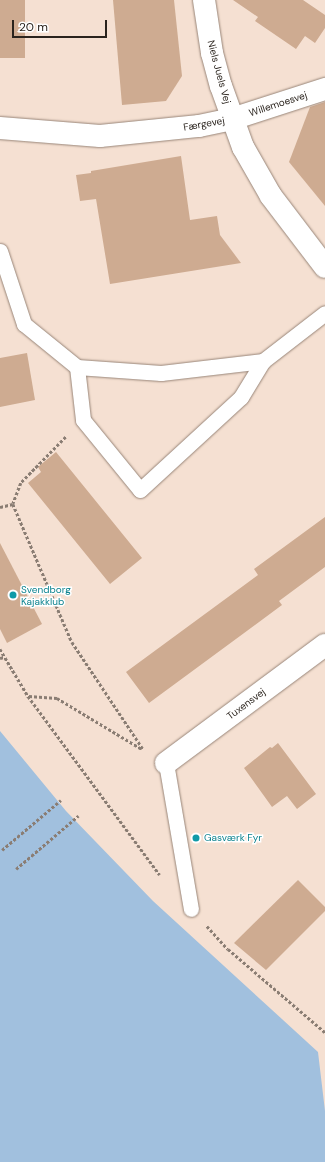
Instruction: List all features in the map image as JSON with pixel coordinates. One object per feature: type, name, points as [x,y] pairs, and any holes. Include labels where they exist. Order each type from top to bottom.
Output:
[{"type":"street","name":"Niels Juels Vej","points":[[204,0],[212,53],[232,119]]},
{"type":"street","name":"Willemoesvej","points":[[232,119],[325,89]]},
{"type":"street","name":"Færgevej","points":[[0,128],[100,136],[199,126],[232,119],[255,172],[271,196],[325,267]]},
{"type":"street","name":"Tuxensvej","points":[[166,763],[325,645]]},
{"type":"lane","points":[[0,251],[24,324],[77,367],[161,373],[263,361]]},
{"type":"lane","points":[[77,367],[84,420],[140,490],[241,397],[263,361],[325,312]]},
{"type":"lane","points":[[166,763],[191,909]]},
{"type":"path","points":[[84,420],[21,483],[13,504],[72,642],[143,749]]},
{"type":"path","points":[[0,507],[13,504]]},
{"type":"path","points":[[0,649],[28,696],[56,698],[166,763]]},
{"type":"path","points":[[0,658],[4,657]]},
{"type":"path","points":[[2,850],[61,800]]},
{"type":"path","points":[[16,870],[78,816]]},
{"type":"water","points":[[0,731],[66,811],[153,901],[318,1052],[325,1111],[325,1162],[0,1162]]},
{"type":"building","points":[[0,0],[25,0],[25,58],[0,58]]},
{"type":"building","points":[[113,0],[174,0],[182,76],[166,101],[122,105]]},
{"type":"building","points":[[233,0],[303,0],[325,15],[325,28],[315,43],[305,36],[296,49],[255,21],[258,17]]},
{"type":"building","points":[[325,102],[325,206],[289,162],[310,107]]},
{"type":"building","points":[[181,156],[190,220],[217,216],[220,235],[241,263],[110,284],[96,199],[80,201],[76,175],[91,173],[91,171]]},
{"type":"building","points":[[27,353],[35,400],[0,407],[0,358]]},
{"type":"building","points":[[56,452],[142,558],[110,584],[28,483],[41,472],[38,467]]},
{"type":"building","points":[[325,517],[325,567],[279,601],[282,605],[149,703],[126,672],[258,575],[254,569]]},
{"type":"building","name":"Svendborg Kajakklub","points":[[0,543],[42,624],[7,643],[0,629]]},
{"type":"building","points":[[278,743],[316,794],[297,809],[287,796],[272,807],[244,768],[270,747],[272,748]]},
{"type":"building","points":[[298,880],[325,907],[325,911],[266,970],[234,943]]},
{"type":"place","name":"Svendborg Kajakklub","points":[[13,595]]},
{"type":"place","name":"Gasværk Fyr","points":[[196,838]]}]
